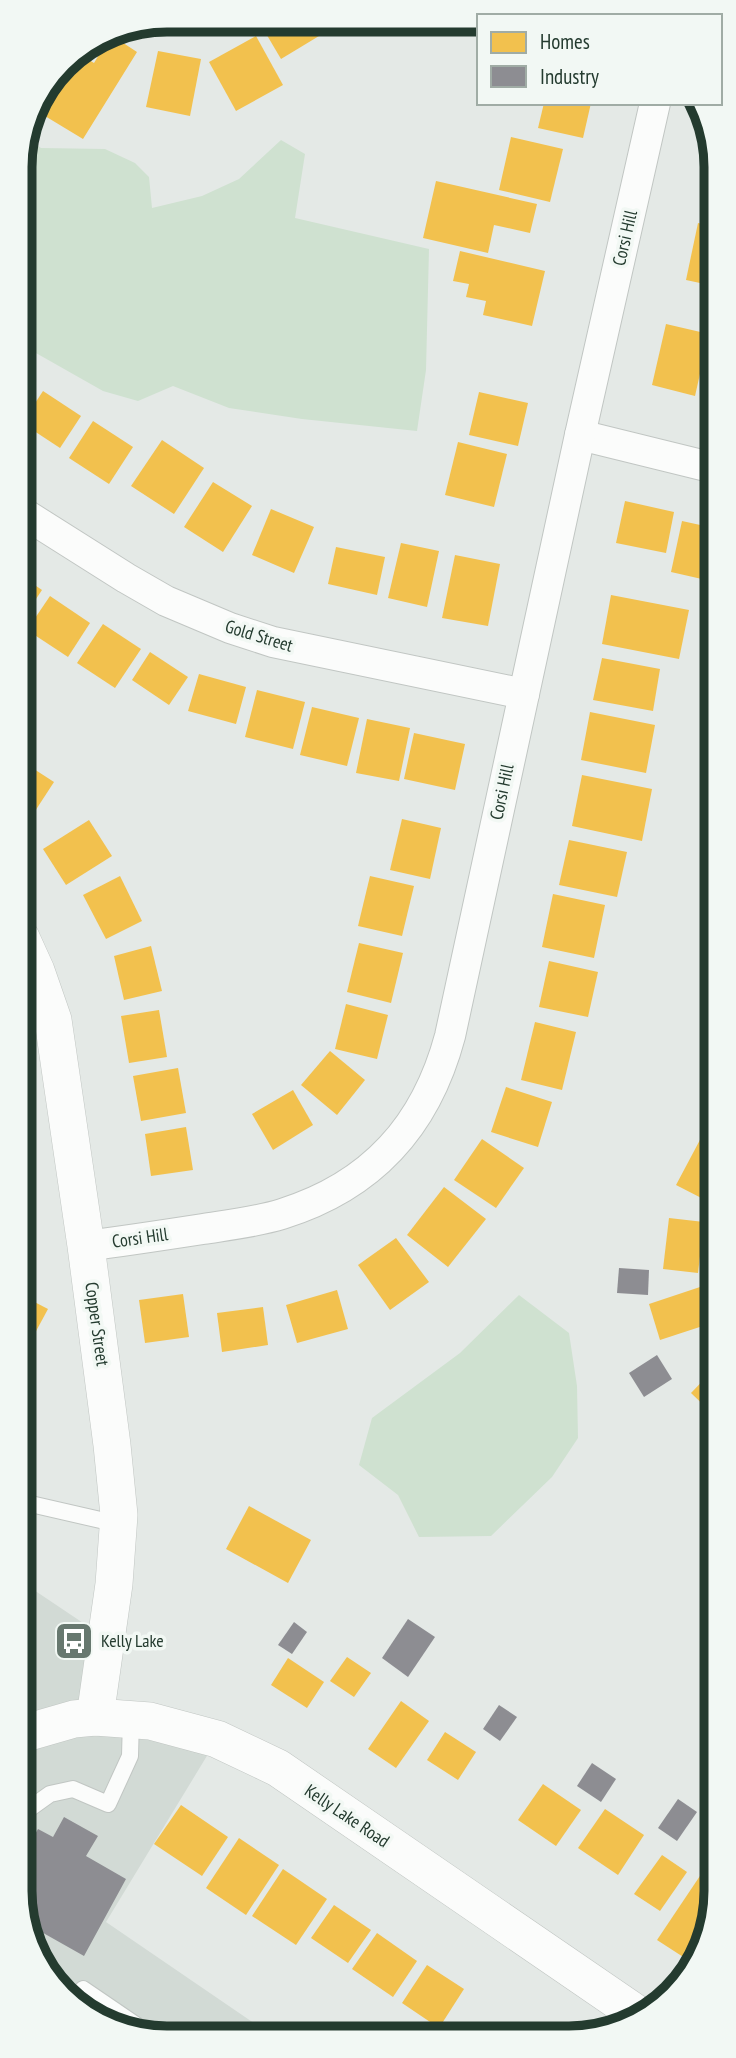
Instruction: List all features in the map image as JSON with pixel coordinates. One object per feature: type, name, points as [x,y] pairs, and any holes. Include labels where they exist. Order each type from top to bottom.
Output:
[{"type":"street","name":"Corsi Hill","points":[[86,1246],[251,1222],[310,1204],[337,1191],[381,1158],[411,1125],[435,1083],[450,1036],[655,105]]},
{"type":"street","points":[[580,435],[704,465]]},
{"type":"street","name":"Gold Street","points":[[32,518],[166,601],[218,624],[273,642],[524,694]]},
{"type":"street","name":"Copper Street","points":[[32,962],[47,998],[52,1020],[113,1445],[118,1524],[114,1584],[95,1717]]},
{"type":"street","name":"Kelly Lake Road","points":[[32,1731],[74,1719],[131,1718],[217,1739],[278,1768],[632,2011]]},
{"type":"lane","points":[[32,1505],[118,1524]]},
{"type":"lane","points":[[32,1807],[50,1794],[73,1788],[108,1804],[130,1756],[131,1718]]},
{"type":"lane","points":[[83,1989],[130,2021]]},
{"type":"shaded area","points":[[32,1589],[104,1637],[93,1719],[216,1741],[106,1922],[258,2026],[157,2026],[123,2019],[84,1999],[59,1974],[50,1959],[36,1927],[32,1901]]},
{"type":"green space","points":[[281,140],[305,154],[295,218],[429,249],[426,370],[417,431],[229,408],[173,386],[138,401],[103,391],[32,351],[34,143],[41,148],[105,149],[135,163],[149,177],[152,208],[202,196],[239,179]]},
{"type":"green space","points":[[519,1295],[569,1333],[577,1386],[578,1438],[552,1477],[491,1536],[419,1537],[398,1495],[359,1465],[372,1418],[460,1353]]},
{"type":"building: Homes","points":[[265,32],[323,32],[324,33],[281,59]]},
{"type":"building: Homes","points":[[256,36],[283,85],[236,111],[209,62]]},
{"type":"building: Homes","points":[[119,40],[137,52],[83,139],[42,114],[54,91],[77,65],[86,58],[94,63],[104,47]]},
{"type":"building: Homes","points":[[158,51],[201,59],[190,116],[146,107]]},
{"type":"building: Homes","points":[[544,105],[591,105],[583,138],[538,128]]},
{"type":"building: Homes","points":[[511,137],[563,149],[550,202],[499,190]]},
{"type":"building: Homes","points":[[436,181],[537,204],[530,233],[494,225],[488,253],[423,238]]},
{"type":"building: Homes","points":[[698,223],[704,224],[704,284],[686,280]]},
{"type":"building: Homes","points":[[460,251],[545,271],[532,326],[483,315],[486,301],[466,297],[469,284],[453,281]]},
{"type":"building: Homes","points":[[666,324],[704,333],[704,356],[695,396],[652,385]]},
{"type":"building: Homes","points":[[43,391],[81,416],[60,448],[32,430],[32,408]]},
{"type":"building: Homes","points":[[479,392],[528,403],[518,446],[469,435]]},
{"type":"building: Homes","points":[[93,421],[133,447],[109,484],[69,458]]},
{"type":"building: Homes","points":[[162,440],[204,468],[174,514],[131,486]]},
{"type":"building: Homes","points":[[458,442],[507,454],[494,507],[445,495]]},
{"type":"building: Homes","points":[[213,482],[252,506],[223,552],[184,527]]},
{"type":"building: Homes","points":[[625,501],[674,512],[666,553],[616,543]]},
{"type":"building: Homes","points":[[271,509],[314,527],[294,573],[252,555]]},
{"type":"building: Homes","points":[[682,521],[704,526],[704,580],[671,572]]},
{"type":"building: Homes","points":[[401,543],[439,551],[427,607],[388,598]]},
{"type":"building: Homes","points":[[336,547],[385,557],[377,595],[328,584]]},
{"type":"building: Homes","points":[[455,555],[500,564],[488,626],[442,618]]},
{"type":"building: Homes","points":[[32,583],[42,590],[32,605]]},
{"type":"building: Homes","points":[[611,595],[689,610],[679,659],[602,644]]},
{"type":"building: Homes","points":[[50,596],[90,623],[68,657],[32,633],[32,623]]},
{"type":"building: Homes","points":[[103,624],[141,649],[115,688],[77,663]]},
{"type":"building: Homes","points":[[150,652],[188,677],[169,705],[132,680]]},
{"type":"building: Homes","points":[[602,658],[660,669],[653,711],[593,700]]},
{"type":"building: Homes","points":[[199,674],[246,687],[236,724],[188,711]]},
{"type":"building: Homes","points":[[257,690],[305,702],[293,749],[245,737]]},
{"type":"building: Homes","points":[[312,707],[359,718],[347,766],[300,755]]},
{"type":"building: Homes","points":[[590,712],[655,725],[646,773],[581,760]]},
{"type":"building: Homes","points":[[367,719],[410,728],[399,781],[356,773]]},
{"type":"building: Homes","points":[[414,733],[465,744],[455,790],[404,779]]},
{"type":"building: Homes","points":[[32,768],[54,782],[32,816]]},
{"type":"building: Homes","points":[[582,775],[652,789],[642,841],[572,826]]},
{"type":"building: Homes","points":[[402,819],[441,828],[430,879],[390,870]]},
{"type":"building: Homes","points":[[89,820],[112,856],[66,885],[43,849]]},
{"type":"building: Homes","points":[[569,840],[627,852],[617,897],[559,885]]},
{"type":"building: Homes","points":[[120,876],[142,921],[106,939],[83,895]]},
{"type":"building: Homes","points":[[370,876],[414,886],[402,936],[358,926]]},
{"type":"building: Homes","points":[[553,894],[605,905],[594,958],[542,947]]},
{"type":"building: Homes","points":[[359,943],[403,953],[391,1003],[347,992]]},
{"type":"building: Homes","points":[[151,946],[162,991],[124,1000],[114,956]]},
{"type":"building: Homes","points":[[549,961],[598,972],[588,1017],[539,1007]]},
{"type":"building: Homes","points":[[346,1004],[388,1015],[377,1059],[335,1049]]},
{"type":"building: Homes","points":[[159,1010],[167,1057],[129,1063],[121,1016]]},
{"type":"building: Homes","points":[[535,1022],[576,1032],[562,1090],[521,1080]]},
{"type":"building: Homes","points":[[330,1051],[365,1080],[337,1115],[301,1085]]},
{"type":"building: Homes","points":[[178,1068],[186,1113],[141,1121],[133,1076]]},
{"type":"building: Homes","points":[[506,1087],[552,1102],[538,1147],[491,1132]]},
{"type":"building: Homes","points":[[293,1090],[313,1125],[273,1150],[252,1114]]},
{"type":"building: Homes","points":[[186,1127],[193,1170],[151,1176],[145,1134]]},
{"type":"building: Homes","points":[[701,1138],[704,1140],[704,1199],[676,1185]]},
{"type":"building: Homes","points":[[482,1139],[524,1168],[496,1208],[454,1180]]},
{"type":"building: Homes","points":[[444,1187],[486,1219],[448,1267],[407,1235]]},
{"type":"building: Homes","points":[[669,1218],[704,1222],[698,1273],[663,1269]]},
{"type":"building: Homes","points":[[396,1238],[429,1282],[390,1310],[358,1265]]},
{"type":"building: Homes","points":[[703,1286],[704,1326],[660,1340],[649,1304]]},
{"type":"building: Homes","points":[[337,1290],[348,1329],[297,1343],[286,1305]]},
{"type":"building: Homes","points":[[183,1294],[189,1337],[145,1343],[139,1300]]},
{"type":"building: Homes","points":[[32,1301],[48,1309],[32,1339]]},
{"type":"building: Homes","points":[[263,1307],[268,1345],[222,1352],[217,1313]]},
{"type":"building: Homes","points":[[704,1379],[704,1405],[691,1393]]},
{"type":"building: Homes","points":[[249,1506],[311,1540],[288,1583],[226,1549]]},
{"type":"building: Homes","points":[[347,1657],[371,1673],[354,1697],[330,1681]]},
{"type":"building: Homes","points":[[288,1658],[324,1682],[307,1708],[271,1685]]},
{"type":"building: Homes","points":[[401,1701],[429,1721],[396,1768],[368,1749]]},
{"type":"building: Homes","points":[[445,1732],[476,1752],[458,1780],[427,1760]]},
{"type":"building: Homes","points":[[543,1784],[581,1810],[556,1846],[518,1820]]},
{"type":"building: Homes","points":[[181,1805],[228,1837],[202,1876],[154,1844]]},
{"type":"building: Homes","points":[[605,1809],[644,1835],[618,1875],[578,1848]]},
{"type":"building: Homes","points":[[239,1838],[279,1865],[246,1915],[206,1888]]},
{"type":"building: Homes","points":[[662,1855],[687,1872],[660,1911],[634,1894]]},
{"type":"building: Homes","points":[[283,1869],[327,1899],[296,1945],[252,1916]]},
{"type":"building: Homes","points":[[704,1870],[704,1901],[700,1927],[686,1959],[657,1940]]},
{"type":"building: Homes","points":[[334,1905],[371,1930],[348,1963],[311,1938]]},
{"type":"building: Homes","points":[[377,1933],[417,1961],[393,1997],[352,1969]]},
{"type":"building: Homes","points":[[427,1965],[464,1989],[440,2026],[436,2026],[402,2003]]},
{"type":"building: Industry","points":[[619,1268],[649,1270],[648,1295],[617,1293]]},
{"type":"building: Industry","points":[[657,1355],[672,1379],[644,1397],[629,1373]]},
{"type":"building: Industry","points":[[408,1619],[435,1637],[408,1677],[382,1658]]},
{"type":"building: Industry","points":[[294,1622],[307,1632],[292,1654],[278,1645]]},
{"type":"building: Industry","points":[[499,1705],[517,1717],[500,1741],[483,1729]]},
{"type":"building: Industry","points":[[592,1763],[616,1779],[601,1802],[577,1786]]},
{"type":"building: Industry","points":[[678,1799],[697,1812],[677,1841],[658,1828]]},
{"type":"building: Industry","points":[[64,1817],[98,1836],[86,1856],[126,1879],[84,1956],[36,1927],[32,1901],[32,1840],[38,1829],[53,1837]]},
{"type":"place","name":"Kelly Lake","points":[[74,1641]]}]
